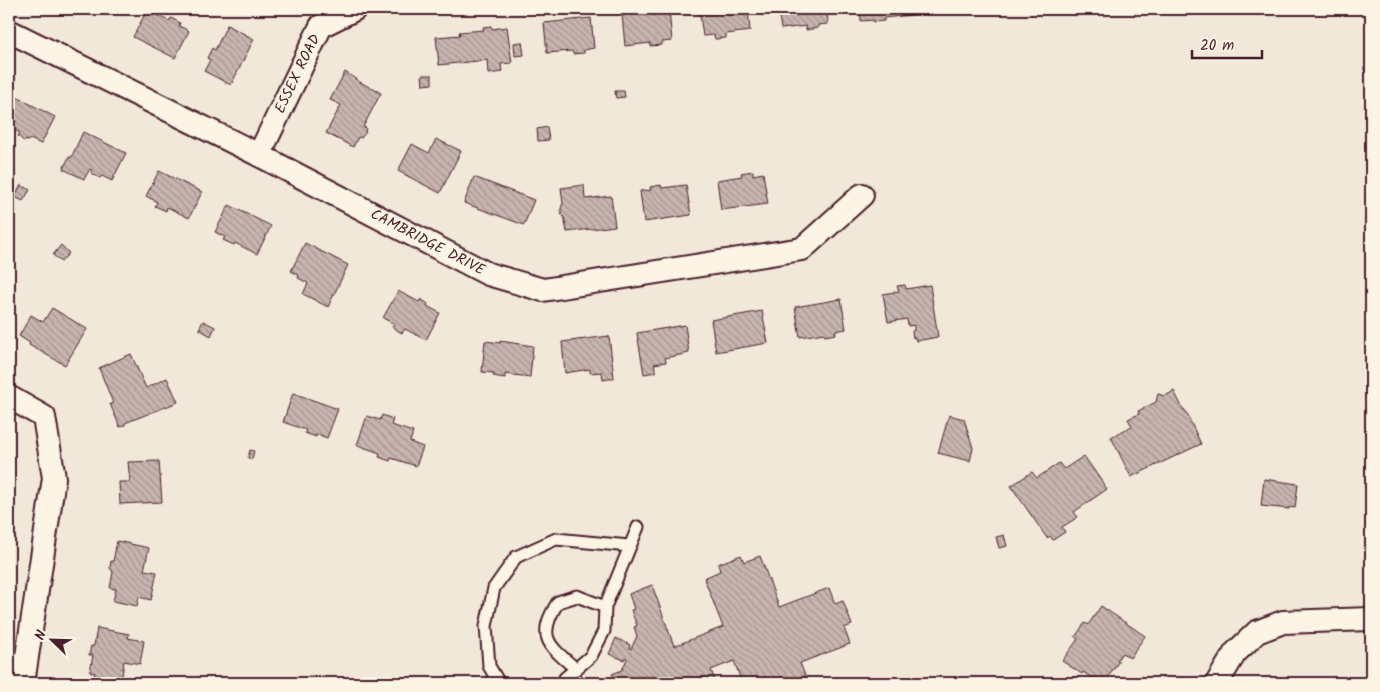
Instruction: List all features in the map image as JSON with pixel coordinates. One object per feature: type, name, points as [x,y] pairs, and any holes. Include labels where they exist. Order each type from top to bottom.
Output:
[{"type":"street","name":"ESSEX ROAD","points":[[259,156],[321,26],[355,9]]},
{"type":"street","name":"CAMBRIDGE DRIVE","points":[[9,31],[259,156],[488,274],[543,290],[802,249],[862,196]]},
{"type":"street","points":[[9,396],[44,417],[54,478],[24,683]]},
{"type":"street","points":[[1217,683],[1235,652],[1257,632],[1283,622],[1371,618]]},
{"type":"lane","points":[[563,683],[566,678],[592,656],[604,631],[605,607],[638,527]]},
{"type":"lane","points":[[499,683],[489,666],[486,626],[494,588],[516,557],[556,539],[630,546]]},
{"type":"lane","points":[[576,669],[553,650],[546,632],[549,617],[558,602],[577,596],[605,607]]},
{"type":"building","points":[[81,9],[94,9],[91,14]]},
{"type":"building","points":[[699,9],[748,9],[750,31],[726,34],[726,38],[715,39],[714,35],[703,36]]},
{"type":"building","points":[[778,9],[827,9],[828,24],[818,25],[818,28],[806,30],[806,26],[781,29]]},
{"type":"building","points":[[860,9],[911,9],[911,15],[884,18],[884,21],[861,21]]},
{"type":"building","points":[[1201,9],[1252,9],[1252,12],[1202,13]]},
{"type":"building","points":[[147,10],[169,21],[171,18],[180,23],[179,26],[189,31],[175,58],[133,37]]},
{"type":"building","points":[[669,10],[672,41],[662,42],[662,45],[650,46],[650,43],[625,46],[622,15]]},
{"type":"building","points":[[591,18],[594,48],[584,50],[584,53],[573,54],[572,51],[547,53],[544,23]]},
{"type":"building","points":[[227,25],[254,39],[231,85],[204,71],[210,60],[207,58],[212,48],[215,50]]},
{"type":"building","points":[[491,26],[492,29],[507,27],[512,63],[501,64],[502,72],[488,74],[487,60],[439,65],[436,37],[460,35],[459,32],[484,30],[483,27]]},
{"type":"building","points":[[522,42],[524,55],[515,56],[514,43]]},
{"type":"building","points":[[345,72],[381,93],[363,127],[366,128],[366,132],[361,138],[358,137],[353,147],[326,133],[341,105],[330,100]]},
{"type":"building","points":[[422,75],[432,75],[432,84],[423,85]]},
{"type":"building","points":[[615,91],[624,91],[625,97],[616,98]]},
{"type":"building","points":[[9,93],[55,117],[41,144],[30,139],[25,142],[18,136],[20,133],[9,127]]},
{"type":"building","points":[[547,127],[549,140],[538,141],[537,129]]},
{"type":"building","points":[[83,132],[126,153],[112,181],[102,176],[100,178],[91,173],[92,170],[90,169],[84,179],[63,169],[69,157],[71,158]]},
{"type":"building","points":[[436,139],[461,151],[440,193],[398,171],[412,144],[429,153]]},
{"type":"building","points":[[159,171],[202,192],[189,218],[167,207],[166,211],[155,206],[157,202],[146,196]]},
{"type":"building","points":[[753,171],[753,175],[763,173],[768,204],[721,210],[717,180],[742,176],[741,173]]},
{"type":"building","points":[[474,177],[534,200],[524,225],[464,203]]},
{"type":"building","points":[[21,185],[30,190],[23,201],[15,197]]},
{"type":"building","points":[[584,185],[585,199],[611,196],[615,226],[567,232],[564,217],[561,214],[563,203],[561,188]]},
{"type":"building","points":[[661,185],[662,188],[686,185],[691,215],[644,222],[640,191],[651,190],[650,187]]},
{"type":"building","points":[[229,205],[271,226],[257,254],[235,243],[234,245],[223,240],[225,237],[215,232]]},
{"type":"building","points":[[305,243],[348,265],[328,307],[303,294],[308,283],[298,278],[299,275],[291,271]]},
{"type":"building","points":[[61,245],[69,253],[61,262],[53,255]]},
{"type":"building","points":[[905,285],[906,289],[930,285],[938,337],[916,341],[915,337],[913,338],[912,331],[914,330],[914,325],[908,326],[907,319],[888,322],[883,294],[899,291],[897,286]]},
{"type":"building","points":[[398,291],[419,302],[421,299],[428,304],[427,306],[440,313],[426,340],[405,329],[402,333],[392,327],[394,324],[383,318]]},
{"type":"building","points":[[841,299],[846,329],[835,331],[836,334],[825,336],[824,333],[800,337],[795,307]]},
{"type":"building","points":[[52,308],[87,329],[65,365],[29,345],[30,343],[19,336],[31,315],[43,322]]},
{"type":"building","points":[[762,311],[768,343],[716,352],[711,320]]},
{"type":"building","points":[[203,321],[215,327],[211,336],[199,329]]},
{"type":"building","points":[[685,325],[689,353],[665,358],[666,362],[654,364],[656,372],[644,374],[637,333]]},
{"type":"building","points":[[609,336],[614,378],[603,380],[602,372],[590,373],[590,369],[565,373],[562,342]]},
{"type":"building","points":[[485,341],[500,343],[500,341],[533,346],[530,377],[505,374],[505,378],[493,376],[494,373],[482,372]]},
{"type":"building","points":[[131,354],[146,388],[167,378],[178,402],[125,423],[125,425],[120,427],[110,404],[113,403],[99,368]]},
{"type":"building","points":[[1174,391],[1201,444],[1131,477],[1111,437],[1132,426],[1128,419],[1139,414],[1138,411],[1156,402],[1158,394],[1165,396]]},
{"type":"building","points":[[293,393],[338,409],[327,438],[317,434],[316,437],[305,433],[306,430],[283,422]]},
{"type":"building","points":[[382,415],[393,419],[391,425],[413,432],[410,442],[423,447],[416,466],[391,458],[390,461],[379,457],[380,453],[357,445],[367,416],[380,420]]},
{"type":"building","points":[[949,415],[964,419],[973,448],[970,461],[938,453]]},
{"type":"building","points":[[250,450],[254,451],[252,459],[248,458]]},
{"type":"building","points":[[1084,456],[1107,489],[1074,512],[1078,517],[1062,527],[1065,532],[1053,540],[1050,536],[1047,538],[1011,486],[1032,472],[1037,478],[1059,463],[1064,469]]},
{"type":"building","points":[[159,461],[162,502],[120,504],[119,482],[130,482],[128,462]]},
{"type":"building","points":[[1264,479],[1298,484],[1295,508],[1261,506]]},
{"type":"building","points":[[1004,535],[1007,546],[999,548],[996,537]]},
{"type":"building","points":[[117,541],[149,548],[144,570],[157,572],[151,600],[139,597],[137,606],[113,601],[116,589],[110,588],[113,572],[110,568]]},
{"type":"building","points":[[741,555],[744,562],[760,556],[779,607],[829,588],[835,604],[843,601],[852,625],[844,628],[850,644],[800,663],[808,683],[742,683],[734,661],[711,670],[714,678],[712,683],[598,683],[614,677],[612,674],[622,670],[627,659],[625,657],[624,660],[609,654],[616,638],[630,645],[629,648],[631,649],[637,636],[634,627],[637,626],[631,610],[634,609],[629,594],[652,585],[674,646],[723,627],[704,578],[720,571],[718,564]]},
{"type":"building","points":[[1101,606],[1145,636],[1130,658],[1122,653],[1117,660],[1119,661],[1104,683],[1100,683],[1083,672],[1082,674],[1062,661],[1078,639],[1075,637],[1085,623],[1088,625]]},
{"type":"building","points":[[97,628],[129,634],[128,638],[144,641],[140,664],[124,661],[122,676],[118,676],[116,683],[93,683],[95,673],[90,672],[93,655],[89,655],[91,646],[94,646]]}]
